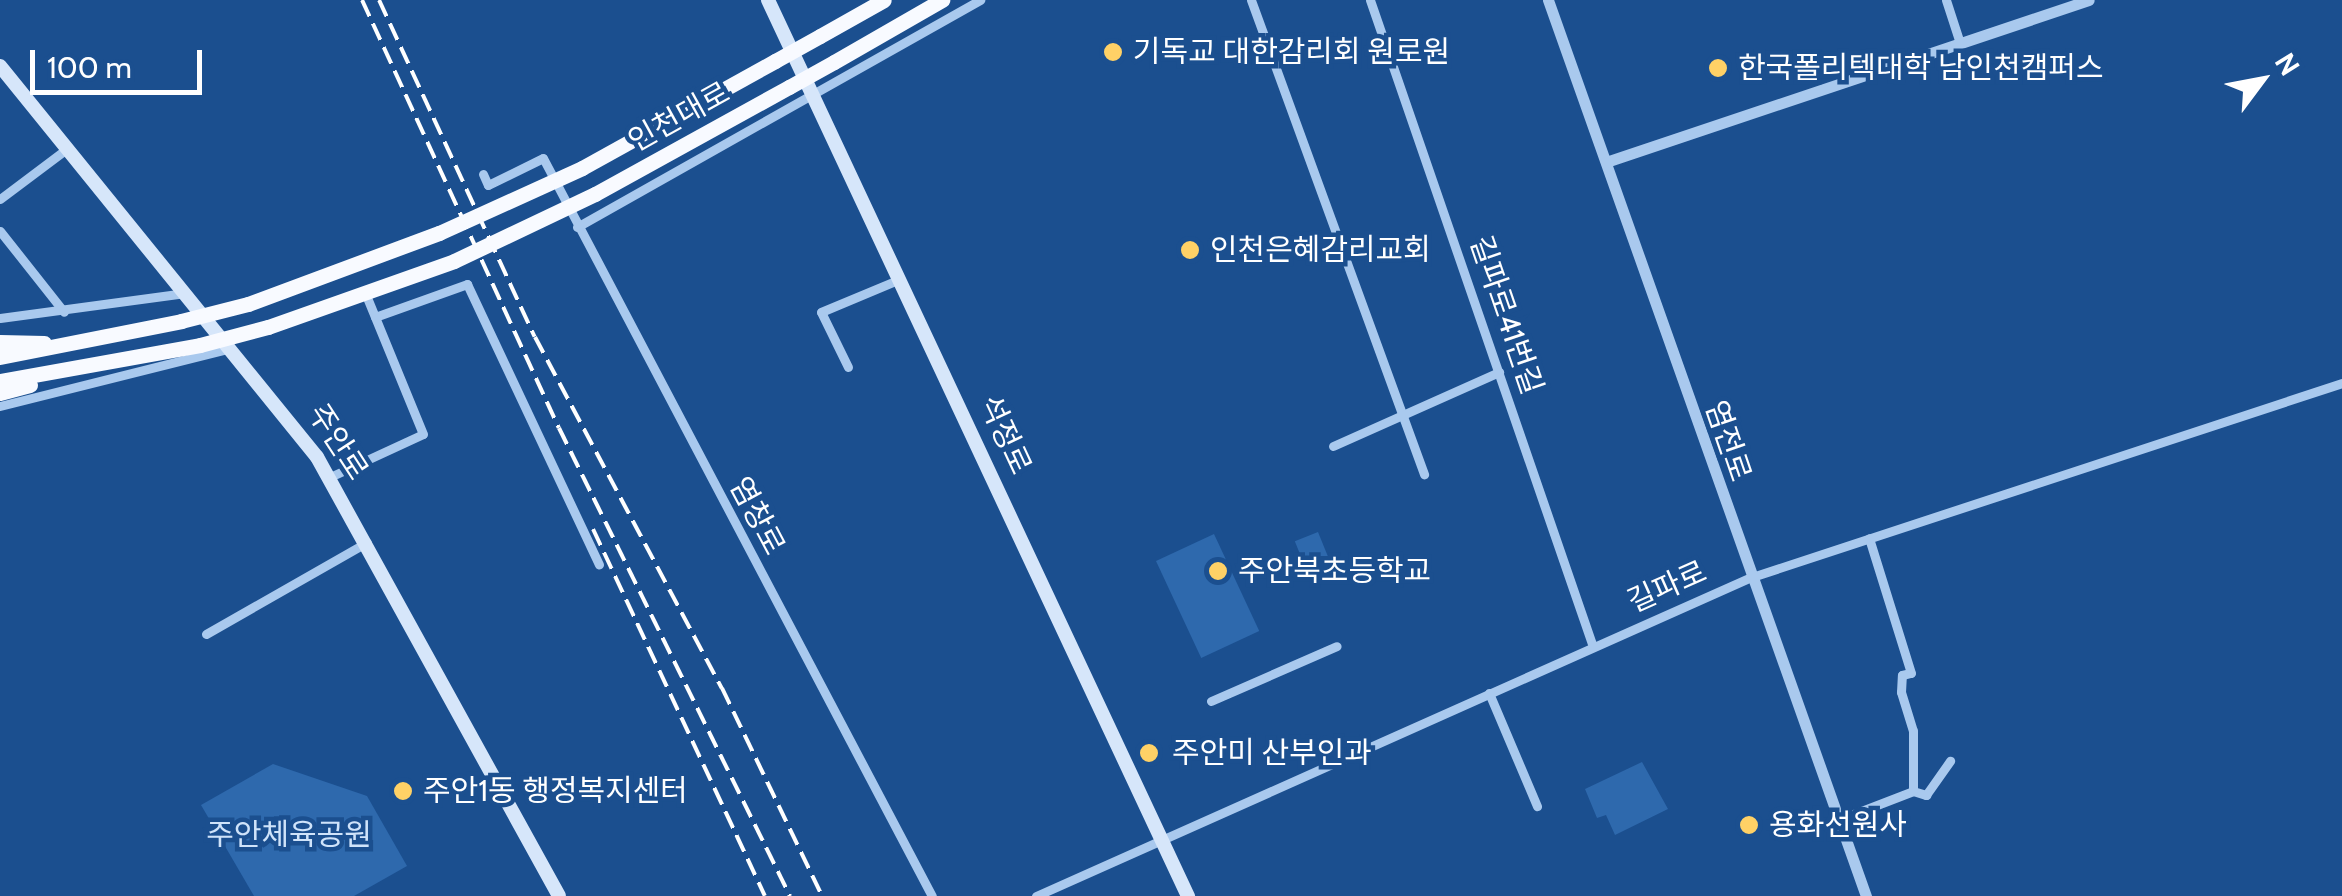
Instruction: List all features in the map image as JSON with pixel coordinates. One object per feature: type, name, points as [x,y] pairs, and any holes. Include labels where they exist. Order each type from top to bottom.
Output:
[{"type":"highway","name":"인천대로","points":[[83,344],[248,304],[438,234],[582,168],[884,0]]},
{"type":"highway","name":"인천대로","points":[[366,295],[454,261],[595,194],[942,0]]},
{"type":"highway","points":[[0,393],[268,327],[366,295]]},
{"type":"highway","points":[[0,342],[83,344]]},
{"type":"highway","points":[[0,357],[83,344]]},
{"type":"highway","points":[[0,380],[88,370]]},
{"type":"main road","name":"석정로","points":[[768,0],[902,278],[1188,896]]},
{"type":"main road","name":"주안로","points":[[0,66],[234,348],[330,478],[559,896]]},
{"type":"street","points":[[577,227],[980,0]]},
{"type":"street","points":[[1251,0],[1398,417],[1424,474]]},
{"type":"street","name":"길파로41번길","points":[[1370,0],[1594,647]]},
{"type":"street","name":"염전로","points":[[1548,0],[1749,578],[1866,896]]},
{"type":"street","points":[[1946,0],[1960,43]]},
{"type":"street","points":[[1606,162],[2088,0]]},
{"type":"street","points":[[0,200],[68,148]]},
{"type":"street","name":"염창로","points":[[482,174],[488,185],[542,158],[932,896]]},
{"type":"street","points":[[0,231],[64,312]]},
{"type":"street","points":[[848,367],[821,312],[902,278]]},
{"type":"street","points":[[376,317],[467,284],[599,564]]},
{"type":"street","points":[[0,318],[188,292]]},
{"type":"street","points":[[330,478],[422,434],[366,295]]},
{"type":"street","points":[[0,406],[234,348]]},
{"type":"street","points":[[1333,446],[1499,372]]},
{"type":"street","name":"길파로","points":[[1036,896],[1749,578],[2342,383]]},
{"type":"street","points":[[1869,538],[1911,673],[1902,675],[1901,692],[1913,731],[1913,791]]},
{"type":"street","points":[[206,634],[367,542]]},
{"type":"street","points":[[1212,701],[1337,646]]},
{"type":"street","points":[[1489,694],[1538,806]]},
{"type":"street","points":[[1838,820],[1913,791],[1926,795],[1950,761]]},
{"type":"green space","points":[[1318,532],[1334,572],[1311,581],[1295,541]]},
{"type":"green space","points":[[1214,534],[1259,631],[1201,658],[1156,561]]},
{"type":"green space","points":[[1642,762],[1668,809],[1615,835],[1606,815],[1597,818],[1585,789]]},
{"type":"green space","name":"주안체육공원","points":[[273,764],[367,796],[407,866],[354,896],[254,896],[201,805]]},
{"type":"railway","points":[[362,0],[559,428],[790,896]]},
{"type":"railway","points":[[379,0],[535,337],[722,688],[822,896]]},
{"type":"railway","points":[[593,529],[765,896]]},
{"type":"place","name":"기독교 대한감리회 원로원","points":[[1113,52]]},
{"type":"place","name":"한국폴리텍대학 남인천캠퍼스","points":[[1718,68]]},
{"type":"place","name":"인천은혜감리교회","points":[[1190,250]]},
{"type":"place","name":"주안북초등학교","points":[[1218,571]]},
{"type":"place","name":"주안미 산부인과","points":[[1149,753]]},
{"type":"place","name":"주안1동 행정복지센터","points":[[403,791]]},
{"type":"place","name":"용화선원사","points":[[1749,825]]}]
